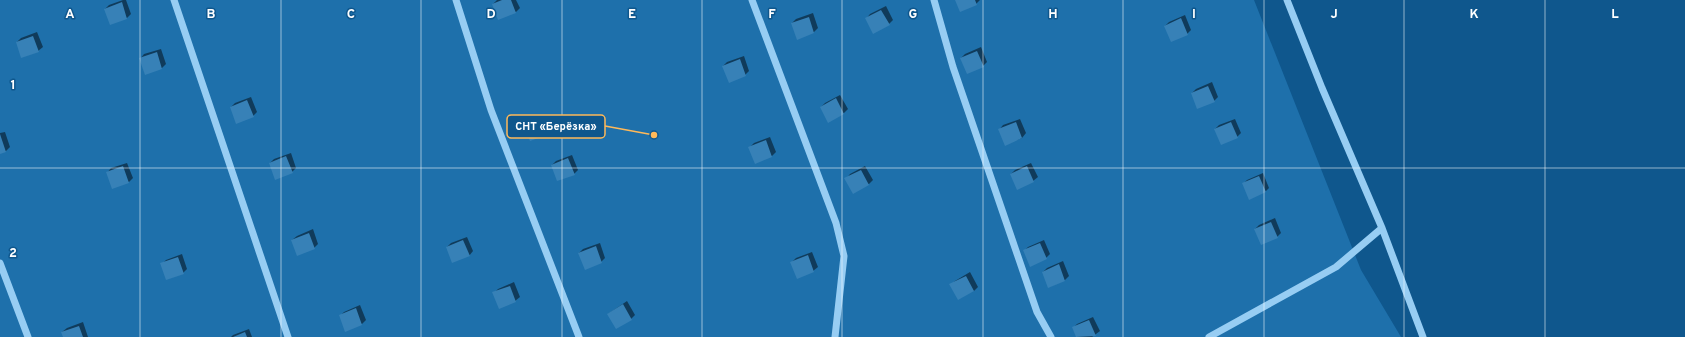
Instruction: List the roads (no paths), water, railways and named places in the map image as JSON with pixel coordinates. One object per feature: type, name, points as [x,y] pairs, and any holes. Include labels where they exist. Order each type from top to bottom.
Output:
[{"type":"lane","points":[[174,0],[288,337]]},
{"type":"lane","points":[[456,0],[491,110],[579,337]]},
{"type":"lane","points":[[752,0],[836,224],[841,243],[844,256],[835,337]]},
{"type":"lane","points":[[934,0],[953,67],[1035,304],[1051,337]]},
{"type":"lane","points":[[1287,0],[1322,88],[1382,228],[1423,337]]},
{"type":"lane","points":[[1209,337],[1336,267],[1382,228]]},
{"type":"lane","points":[[0,263],[28,337]]},
{"type":"place","name":"СНТ «Берёзка»","points":[[654,135]]}]
